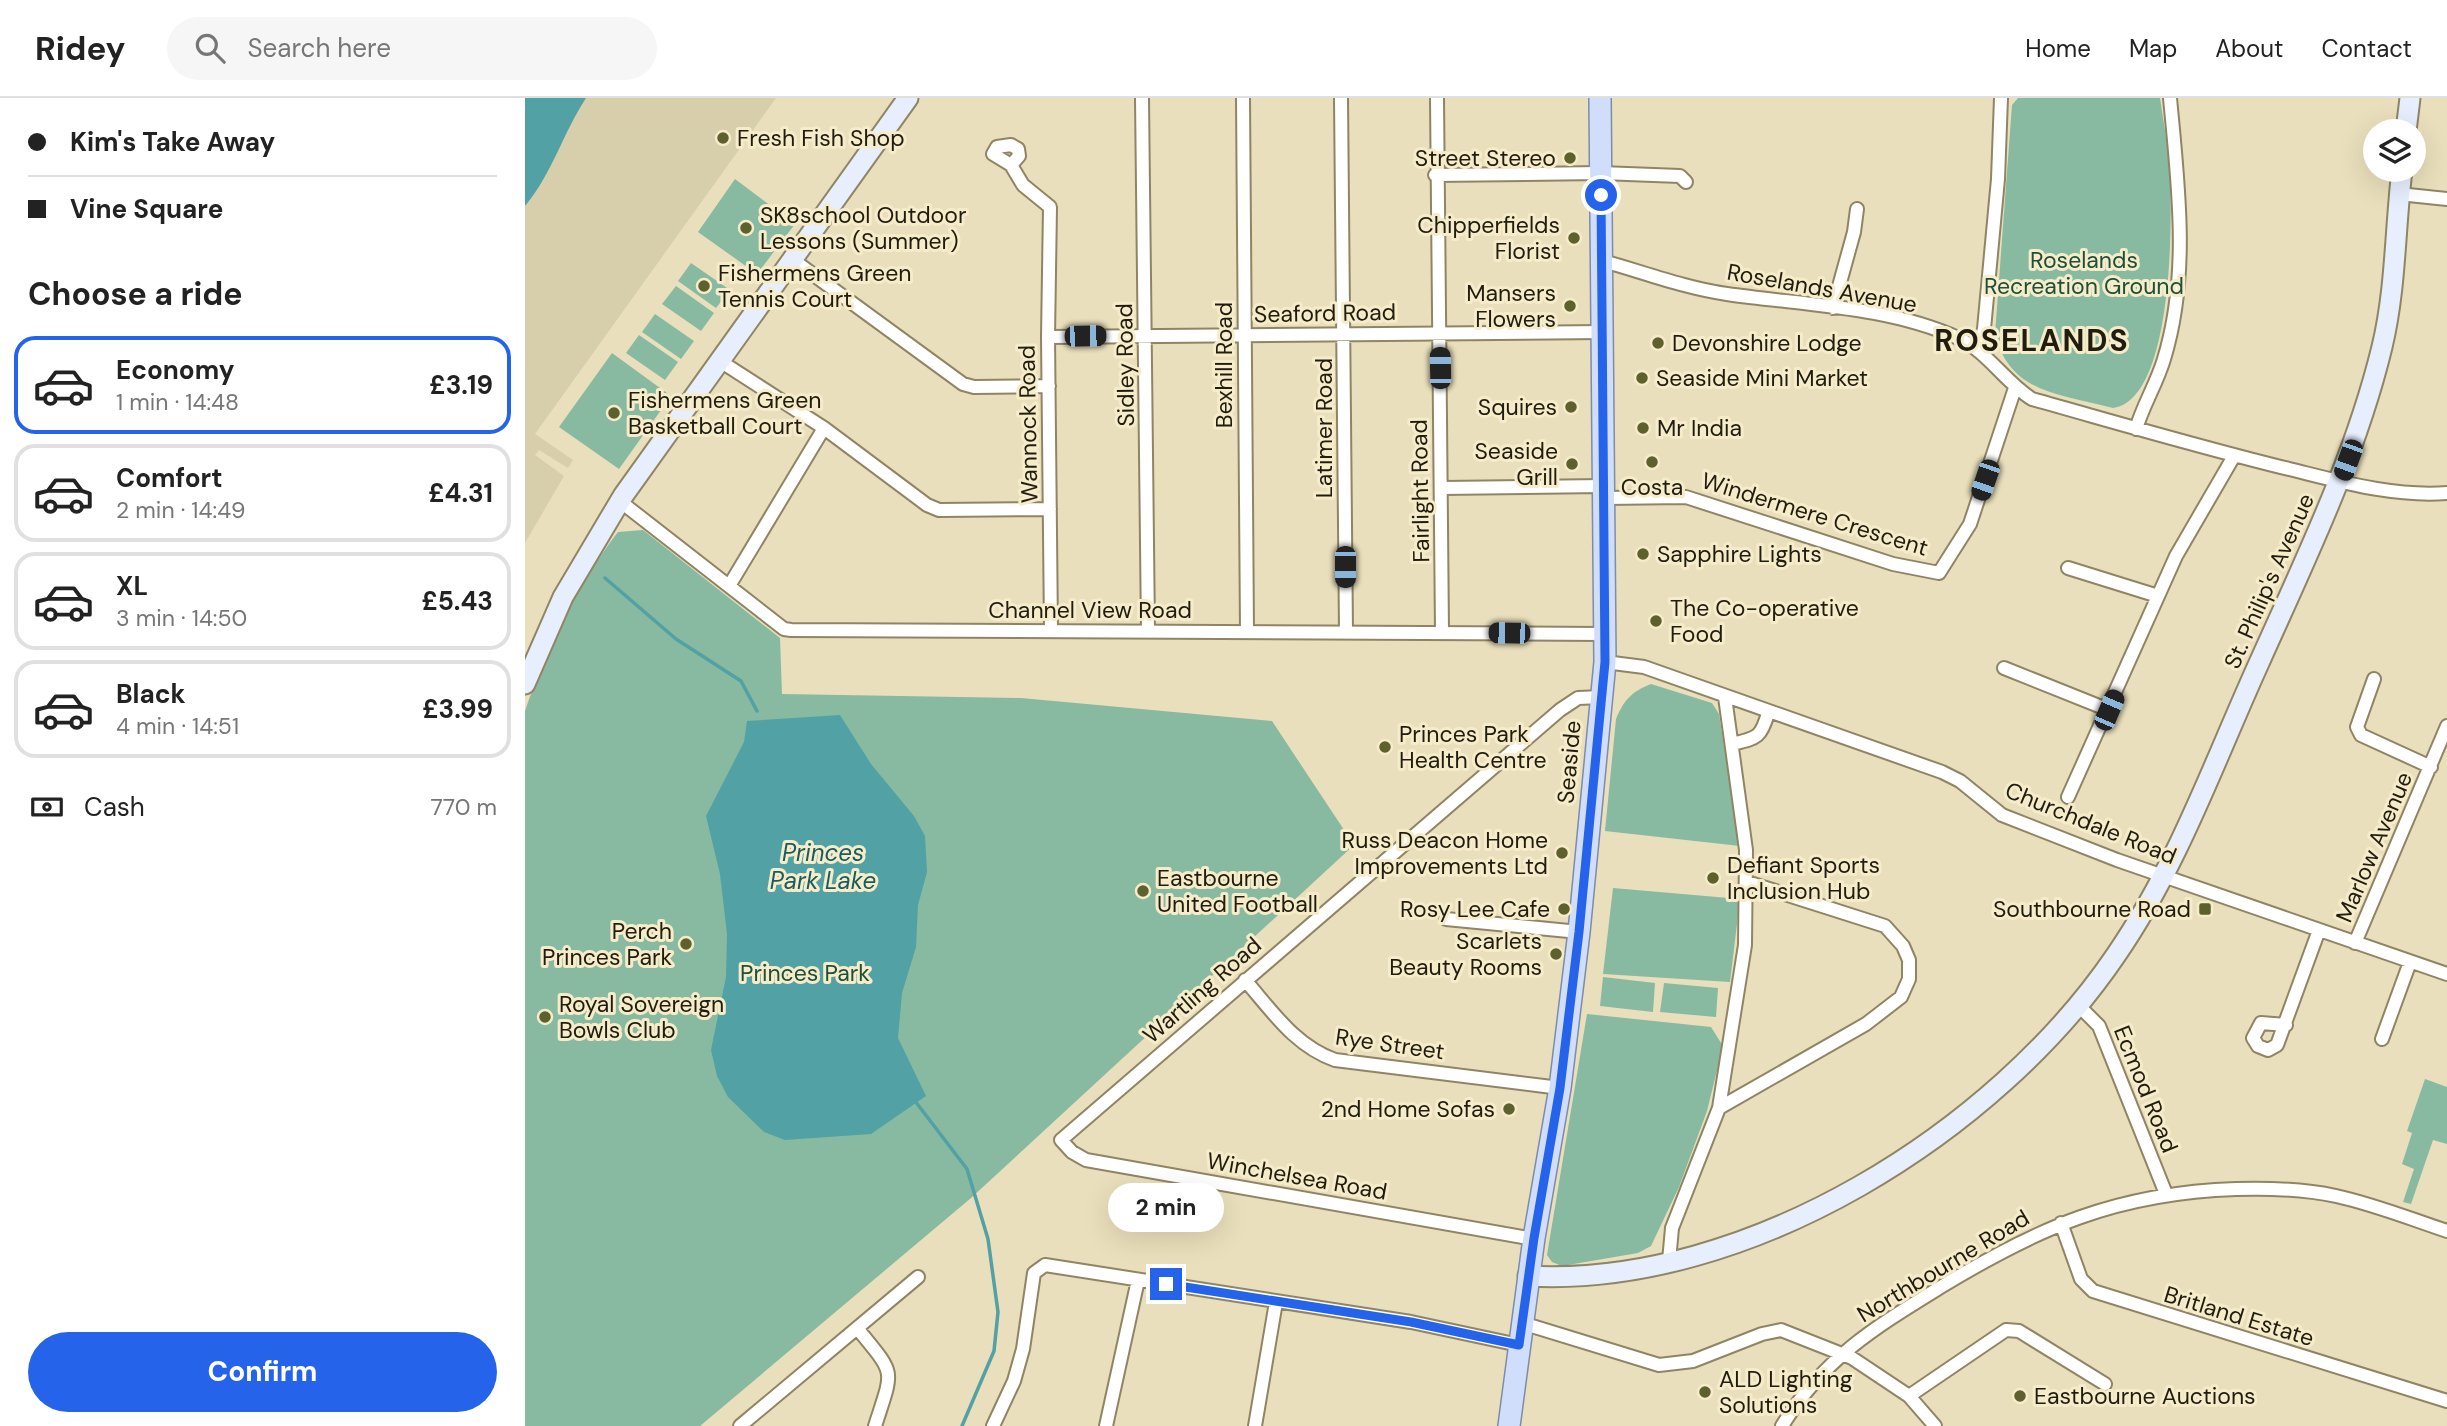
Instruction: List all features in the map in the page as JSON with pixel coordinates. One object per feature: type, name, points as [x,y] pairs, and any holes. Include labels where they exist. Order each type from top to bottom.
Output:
[{"type":"main road","name":"Seaside","points":[[1509,1426],[1528,1276],[1560,1088],[1579,932],[1605,662],[1600,98]]},
{"type":"street","points":[[525,684],[563,597],[621,502],[908,98]]},
{"type":"street","name":"Sidley Road","points":[[1142,98],[1148,632]]},
{"type":"street","name":"Bexhill Road","points":[[1243,98],[1247,632]]},
{"type":"street","name":"Latimer Road","points":[[1342,98],[1346,632]]},
{"type":"street","name":"Fairlight Road","points":[[1437,98],[1435,176],[1440,332],[1442,632]]},
{"type":"street","points":[[1978,350],[1984,329],[1998,178],[2001,98]]},
{"type":"street","points":[[2136,429],[2165,358],[2175,295],[2181,217],[2170,98]]},
{"type":"street","points":[[2407,119],[2410,98]]},
{"type":"street","name":"Wannock Road","points":[[1011,166],[1023,185],[1050,207],[1048,337],[1051,631]]},
{"type":"street","points":[[1435,176],[1601,173],[1680,176],[1686,182]]},
{"type":"street","name":"St. Philip's Avenue","points":[[2164,877],[2340,482],[2383,343],[2390,303],[2400,182]]},
{"type":"street","points":[[2399,194],[2447,199]]},
{"type":"street","points":[[1833,308],[1854,232],[1857,209]]},
{"type":"street","points":[[792,259],[963,384],[974,387],[1049,386]]},
{"type":"street","name":"Roselands Avenue","points":[[1602,261],[1723,293],[1887,316],[1938,330],[1978,350],[2015,388],[2032,399],[2234,456],[2340,482],[2409,494],[2447,493]]},
{"type":"street","name":"Seaford Road","points":[[1048,337],[1604,331]]},
{"type":"street","points":[[720,361],[824,428],[926,505],[939,510],[1050,509]]},
{"type":"street","name":"Windermere Crescent","points":[[1605,492],[1686,497],[1893,564],[1939,573],[1970,524],[2015,388]]},
{"type":"street","points":[[729,586],[824,428]]},
{"type":"street","points":[[2068,797],[2176,556],[2234,456]]},
{"type":"street","points":[[1442,488],[1605,492]]},
{"type":"street","name":"Channel View Road","points":[[621,502],[784,629],[791,630],[1603,634]]},
{"type":"street","points":[[2068,568],[2158,596]]},
{"type":"street","name":"Churchdale Road","points":[[1605,662],[1644,667],[1768,713],[1942,772],[1959,781],[2002,815],[2164,877],[2447,974]]},
{"type":"street","points":[[2004,668],[2109,710]]},
{"type":"street","name":"Marlow Avenue","points":[[2374,680],[2357,727],[2361,735],[2431,767]]},
{"type":"street","name":"Wartling Road","points":[[1061,1140],[1560,710],[1578,698],[1602,697]]},
{"type":"street","points":[[1669,1261],[1672,1228],[1719,1108],[1739,993],[1747,881],[1725,697]]},
{"type":"street","points":[[1732,744],[1755,738],[1763,730],[1768,713]]},
{"type":"street","name":"Marlow Avenue","points":[[2355,943],[2447,726]]},
{"type":"street","points":[[1528,1276],[1583,1278],[1669,1261],[1715,1248],[1786,1222],[1845,1196],[1908,1159],[1965,1116],[2025,1064],[2079,1006],[2115,957],[2164,877]]},
{"type":"street","points":[[1719,1108],[1866,1024],[1901,997],[1909,979],[1909,960],[1903,946],[1885,926],[1747,881]]},
{"type":"street","points":[[1445,919],[1579,932]]},
{"type":"street","points":[[2285,1025],[2319,930]]},
{"type":"street","points":[[2382,1039],[2410,962]]},
{"type":"street","name":"Rye Street","points":[[1245,980],[1299,1042],[1325,1057],[1560,1088]]},
{"type":"street","name":"Ecmod Road","points":[[2079,1006],[2099,1026],[2166,1194]]},
{"type":"street","name":"Winchelsea Road","points":[[1061,1140],[1072,1152],[1086,1160],[1534,1239]]},
{"type":"street","name":"Northbourne Road","points":[[1782,1426],[1821,1373],[1840,1353],[1977,1265],[2061,1223],[2166,1194],[2264,1189],[2302,1190],[2337,1196],[2447,1231]]},
{"type":"street","name":"Britland Estate","points":[[2061,1223],[2081,1279],[2093,1291],[2447,1401]]},
{"type":"street","points":[[993,1426],[1014,1381],[1023,1349],[1034,1273],[1045,1265],[1411,1322],[1519,1345]]},
{"type":"street","points":[[740,1426],[918,1277]]},
{"type":"street","points":[[1106,1426],[1138,1280]]},
{"type":"street","points":[[1255,1426],[1276,1302]]},
{"type":"street","points":[[1522,1323],[1659,1365],[1693,1361],[1762,1334],[1780,1330],[1803,1336],[1852,1357],[1909,1396],[1935,1426]]},
{"type":"street","points":[[857,1328],[887,1364],[890,1377],[875,1426]]},
{"type":"street","points":[[1909,1396],[2006,1330],[2019,1331],[2105,1384]]},
{"type":"green space","name":"Roselands Recreation Ground","points":[[2018,98],[2160,98],[2170,186],[2171,220],[2166,300],[2159,339],[2148,373],[2133,397],[2113,408],[2057,394],[2025,380],[2012,369],[2002,354],[1995,334],[2012,105]]},
{"type":"green space","name":"SK8school Outdoor Lessons (Summer)","points":[[735,179],[795,224],[757,274],[698,232]]},
{"type":"green space","name":"Fishermens Green Tennis Court","points":[[691,263],[730,290],[716,308],[678,281]]},
{"type":"green space","name":"Fishermens Green Tennis Court","points":[[676,286],[714,313],[701,331],[662,304]]},
{"type":"green space","name":"Fishermens Green Tennis Court","points":[[655,314],[694,341],[681,359],[642,332]]},
{"type":"green space","name":"Fishermens Green Tennis Court","points":[[639,335],[678,362],[665,380],[626,353]]},
{"type":"green space","name":"Fishermens Green Basketball Court","points":[[612,353],[671,396],[619,469],[559,427]]},
{"type":"green space","name":"Princes Park","points":[[643,530],[780,638],[782,694],[1021,698],[1272,721],[1354,845],[971,1198],[700,1426],[525,1426],[525,711],[542,665],[590,573],[618,532]]},
{"type":"green space","points":[[1651,684],[1712,703],[1719,714],[1740,846],[1605,831],[1616,719],[1629,697]]},
{"type":"green space","points":[[1613,888],[1740,899],[1730,982],[1603,974]]},
{"type":"green space","points":[[1603,977],[1655,983],[1653,1012],[1600,1006]]},
{"type":"green space","points":[[1664,983],[1718,988],[1716,1017],[1660,1012]]},
{"type":"green space","points":[[1587,1014],[1711,1027],[1723,1046],[1707,1111],[1679,1187],[1651,1246],[1638,1253],[1562,1266],[1552,1262],[1547,1255]]},
{"type":"green space","points":[[2425,1079],[2447,1087],[2447,1144],[2433,1140],[2411,1204],[2403,1202],[2414,1169],[2402,1164],[2412,1133],[2407,1131]]},
{"type":"sand","points":[[525,98],[776,98],[535,434],[573,460],[568,468],[539,450],[535,455],[564,476],[525,543]]},
{"type":"water","points":[[525,98],[586,98],[543,181],[525,206]]},
{"type":"water","name":"Princes Park Lake","points":[[840,715],[871,764],[914,816],[925,836],[927,872],[918,905],[916,947],[902,993],[898,1038],[926,1096],[871,1134],[785,1140],[764,1132],[728,1097],[717,1076],[711,1050],[726,977],[727,934],[720,874],[706,816],[744,742],[747,721]]},
{"type":"waterway","points":[[605,578],[676,639],[741,681],[757,711]]},
{"type":"waterway","points":[[915,1101],[967,1169],[988,1239],[998,1312],[994,1351],[962,1426]]},
{"type":"place","name":"Fresh Fish Shop","points":[[723,138]]},
{"type":"place","name":"Street Stereo","points":[[1570,158]]},
{"type":"place","name":"SK8school Outdoor Lessons (Summer)","points":[[746,228]]},
{"type":"place","name":"Chipperfields Florist","points":[[1574,238]]},
{"type":"place","name":"Fishermens Green Tennis Court","points":[[704,286]]},
{"type":"place","name":"Mansers Flowers","points":[[1570,306]]},
{"type":"place","name":"Devonshire Lodge","points":[[1658,343]]},
{"type":"place","name":"Seaside Mini Market","points":[[1642,378]]},
{"type":"place","name":"Squires","points":[[1571,407]]},
{"type":"place","name":"Fishermens Green Basketball Court","points":[[614,413]]},
{"type":"place","name":"Mr India","points":[[1643,428]]},
{"type":"place","name":"Costa","points":[[1652,462]]},
{"type":"place","name":"Seaside Grill","points":[[1572,464]]},
{"type":"place","name":"Sapphire Lights","points":[[1643,554]]},
{"type":"place","name":"The Co-operative Food","points":[[1656,621]]},
{"type":"place","name":"Princes Park Health Centre","points":[[1385,747]]},
{"type":"place","name":"Russ Deacon Home Improvements Ltd","points":[[1562,853]]},
{"type":"place","name":"Defiant Sports Inclusion Hub","points":[[1713,878]]},
{"type":"place","name":"Eastbourne United Football","points":[[1143,891]]},
{"type":"place","name":"Rosy Lee Cafe","points":[[1564,909]]},
{"type":"place","name":"Southbourne Road","points":[[2205,909]]},
{"type":"place","name":"Perch Princes Park","points":[[686,944]]},
{"type":"place","name":"Scarlets Beauty Rooms","points":[[1556,954]]},
{"type":"place","name":"Royal Sovereign Bowls Club","points":[[545,1017]]},
{"type":"place","name":"2nd Home Sofas","points":[[1509,1109]]},
{"type":"place","name":"ALD Lighting Solutions","points":[[1705,1392]]},
{"type":"place","name":"Eastbourne Auctions","points":[[2020,1396]]},
{"type":"district","name":"ROSELANDS","points":[[2032,341]]},
{"type":"route","points":[[1166,1284],[1411,1322],[1519,1345],[1560,1088],[1579,932],[1605,662],[1601,195]]}]
